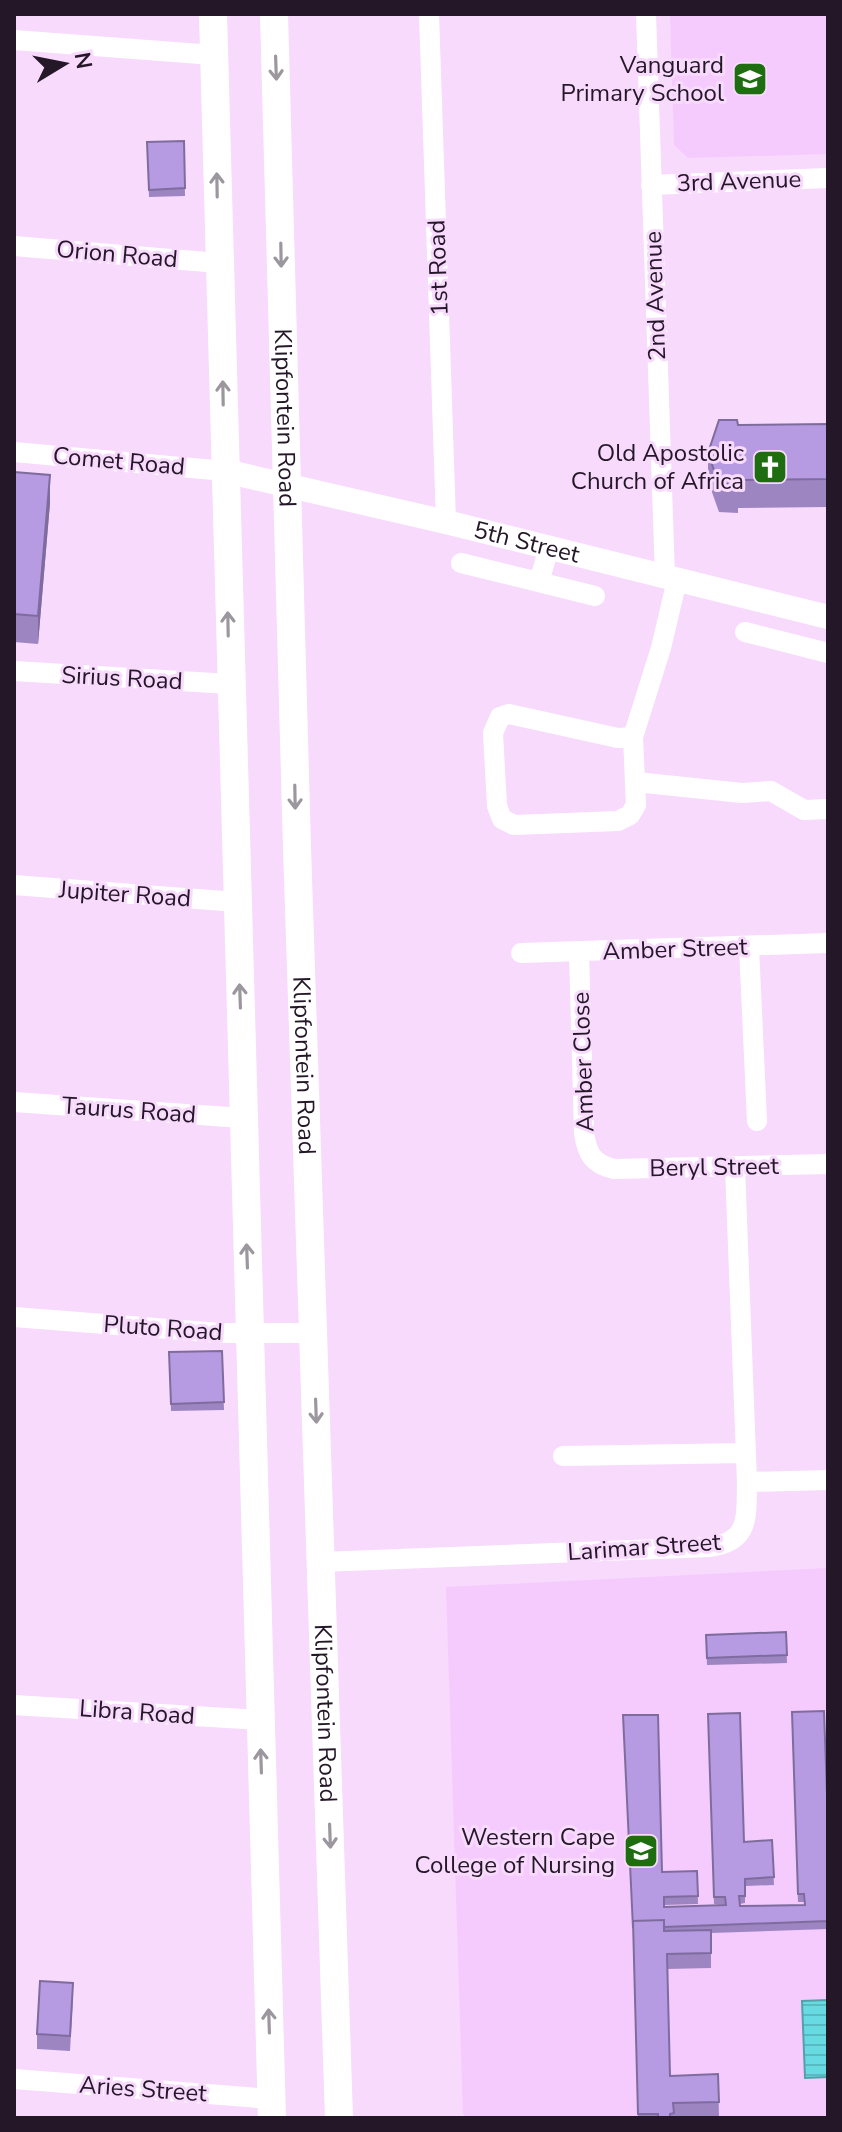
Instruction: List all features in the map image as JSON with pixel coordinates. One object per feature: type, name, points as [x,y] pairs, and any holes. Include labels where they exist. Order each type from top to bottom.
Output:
[{"type":"main road","points":[[213,14],[272,2108]]},
{"type":"main road","name":"Klipfontein Road","points":[[274,14],[312,1333],[339,2118]]},
{"type":"street","name":"1st Road","points":[[429,14],[446,522]]},
{"type":"street","name":"2nd Avenue","points":[[633,737],[661,648],[671,579],[651,185],[646,14]]},
{"type":"street","points":[[14,40],[214,55]]},
{"type":"street","name":"3rd Avenue","points":[[651,185],[828,178]]},
{"type":"street","name":"Orion Road","points":[[14,246],[219,263]]},
{"type":"street","name":"Comet Road","points":[[14,452],[225,471]]},
{"type":"street","name":"5th Street","points":[[225,471],[446,522],[828,617]]},
{"type":"street","points":[[539,582],[549,548]]},
{"type":"street","points":[[461,563],[595,596]]},
{"type":"street","points":[[745,632],[828,653]]},
{"type":"street","name":"Sirius Road","points":[[14,671],[230,684]]},
{"type":"street","points":[[509,714],[618,738],[633,737],[636,805],[630,815],[618,821],[514,825],[502,819],[497,806],[493,733],[500,717],[509,714]]},
{"type":"street","points":[[636,782],[742,793],[771,791],[804,810],[828,809]]},
{"type":"street","name":"Jupiter Road","points":[[14,885],[237,902]]},
{"type":"street","name":"Amber Street","points":[[521,953],[828,943]]},
{"type":"street","points":[[749,947],[757,1121]]},
{"type":"street","name":"Amber Close","points":[[579,952],[584,1133],[586,1148],[600,1166]]},
{"type":"street","name":"Taurus Road","points":[[14,1102],[243,1118]]},
{"type":"street","name":"Beryl Street","points":[[600,1166],[630,1169],[828,1164]]},
{"type":"street","name":"Larimar Street","points":[[321,1562],[721,1546],[732,1541],[742,1531],[746,1519],[747,1482],[735,1167]]},
{"type":"street","name":"Pluto Road","points":[[14,1317],[249,1334],[312,1333]]},
{"type":"street","points":[[563,1456],[745,1453]]},
{"type":"street","points":[[747,1482],[828,1480]]},
{"type":"street","name":"Libra Road","points":[[14,1705],[260,1720]]},
{"type":"street","name":"Aries Street","points":[[14,2079],[272,2108]]},
{"type":"shaded area","name":"Vanguard Primary School","points":[[670,14],[828,14],[828,154],[688,158],[674,145]]},
{"type":"shaded area","name":"Western Cape College of Nursing","points":[[828,1568],[828,2118],[467,2118],[463,2114],[446,1587]]},
{"type":"shaded area","points":[[828,2000],[828,2077],[805,2078],[802,2001]]},
{"type":"building","points":[[184,141],[185,188],[149,190],[147,142]]},
{"type":"building","points":[[719,420],[737,420],[738,425],[828,424],[828,479],[738,480],[738,484],[719,484],[708,453]]},
{"type":"building","points":[[14,472],[50,475],[38,616],[14,614]]},
{"type":"building","points":[[222,1351],[224,1402],[171,1404],[169,1352]]},
{"type":"building","points":[[786,1632],[787,1655],[707,1658],[706,1635]]},
{"type":"building","points":[[824,1711],[828,1921],[664,1927],[664,1920],[633,1921],[633,1928],[623,1715],[658,1715],[662,1872],[697,1871],[698,1896],[664,1897],[664,1907],[726,1905],[725,1897],[714,1897],[708,1714],[740,1713],[744,1842],[772,1840],[774,1877],[745,1879],[745,1896],[739,1896],[740,1906],[805,1905],[804,1894],[798,1894],[792,1712]]},
{"type":"building","points":[[664,1920],[664,1931],[711,1930],[711,1953],[667,1954],[670,2076],[718,2074],[719,2102],[673,2103],[674,2113],[670,2114],[670,2118],[658,2118],[658,2114],[638,2114],[633,1921]]},
{"type":"building","points":[[40,1981],[73,1983],[70,2036],[37,2034]]},
{"type":"place","name":"Vanguard Primary School","points":[[750,79]]},
{"type":"place","name":"Old Apostolic Church of Africa","points":[[770,467]]},
{"type":"place","name":"Western Cape College of Nursing","points":[[641,1851]]}]
